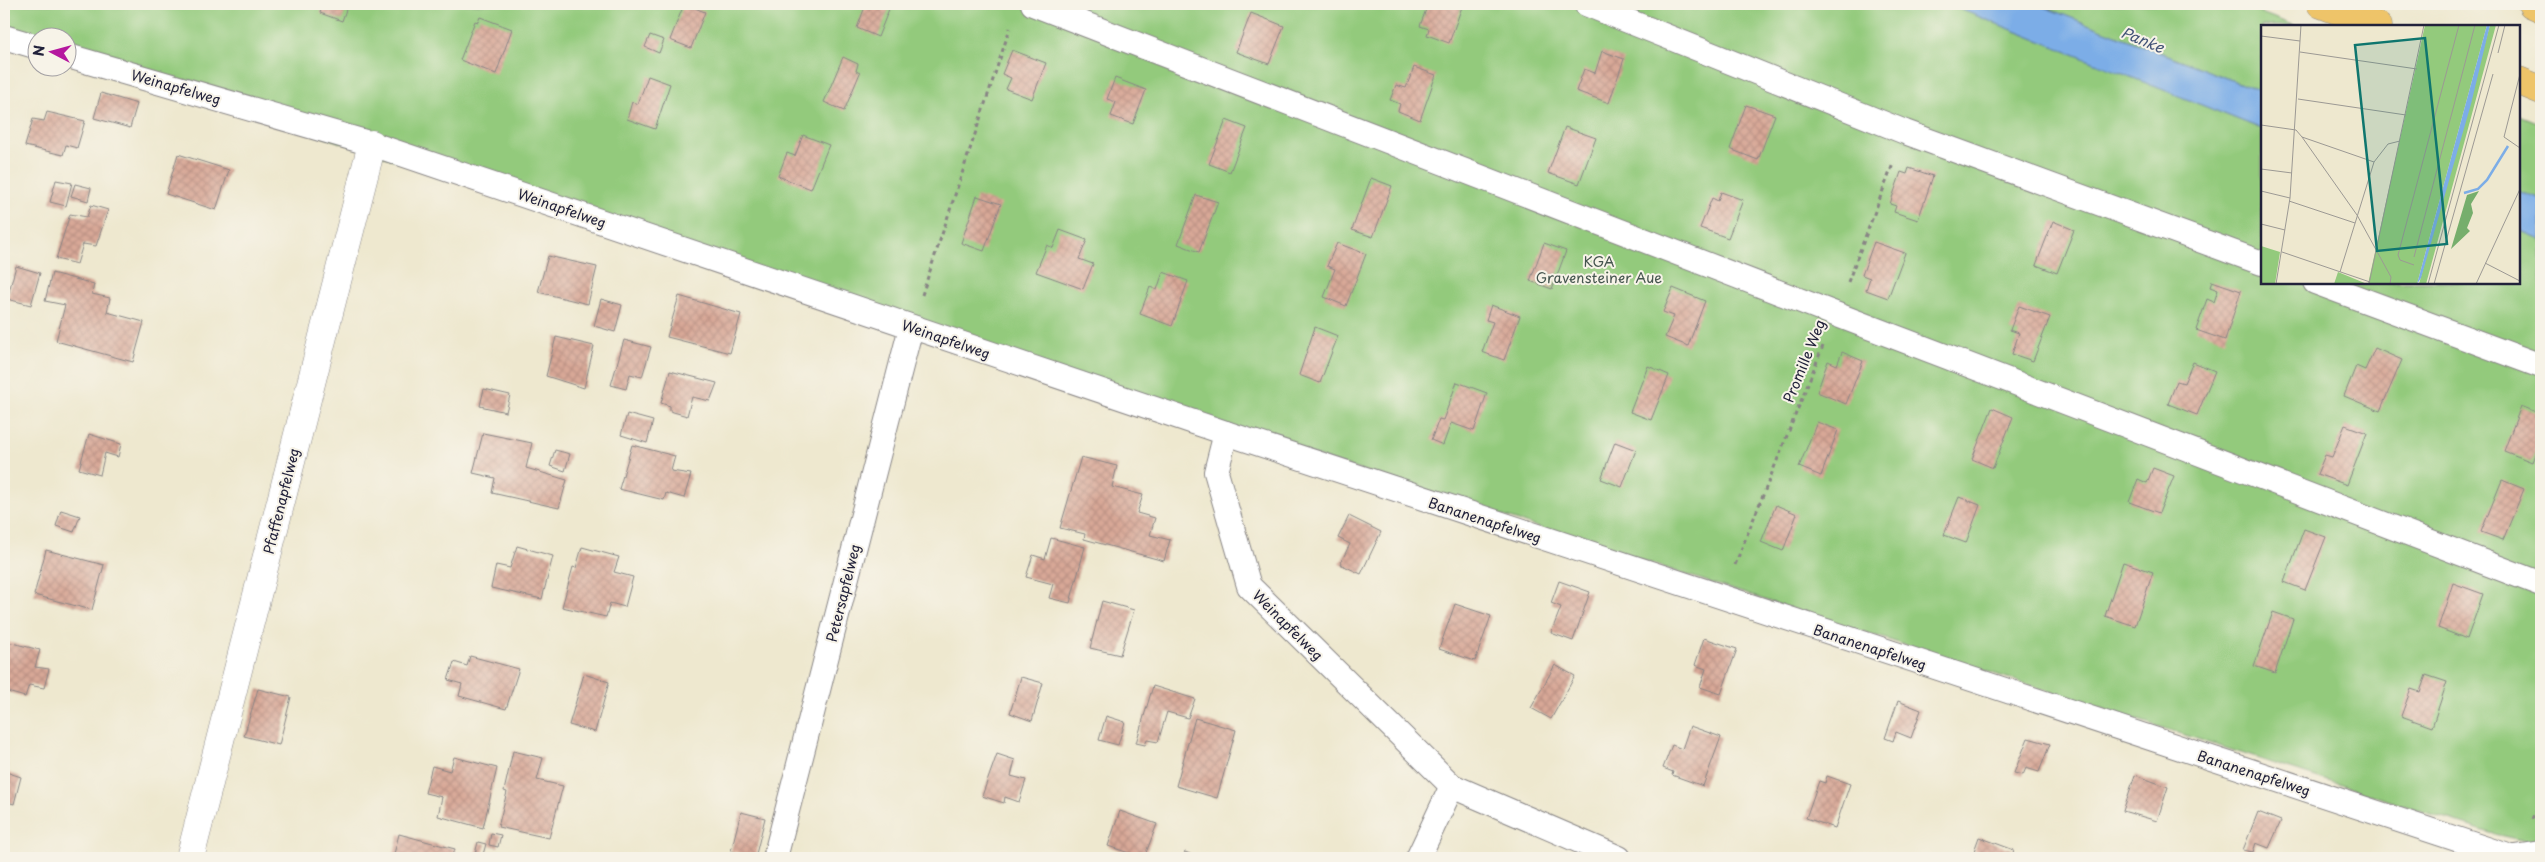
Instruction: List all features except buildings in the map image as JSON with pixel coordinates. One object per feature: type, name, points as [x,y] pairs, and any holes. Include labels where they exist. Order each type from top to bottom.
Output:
[{"type":"highway","points":[[2321,4],[2375,25]]},
{"type":"highway","points":[[2532,4],[2541,8]]},
{"type":"highway","points":[[2520,82],[2541,90]]},
{"type":"street","name":"Pfaffenapfelweg","points":[[190,858],[372,144]]},
{"type":"lane","points":[[1033,4],[2541,584]]},
{"type":"lane","points":[[1586,4],[1905,132],[2261,263]]},
{"type":"lane","points":[[4,37],[28,44]]},
{"type":"lane","name":"Weinapfelweg","points":[[78,59],[372,144],[1226,433],[1216,472],[1249,586],[1452,786],[1620,858]]},
{"type":"lane","points":[[2320,284],[2541,366]]},
{"type":"lane","name":"Petersapfelweg","points":[[776,858],[911,327]]},
{"type":"lane","name":"Bananenapfelweg","points":[[1226,433],[2511,858]]},
{"type":"lane","points":[[1418,858],[1452,786]]},
{"type":"lane","points":[[2511,858],[2541,853]]},
{"type":"path","points":[[911,327],[1012,23]]},
{"type":"path","name":"Promille Weg","points":[[1722,598],[1836,314],[1905,132]]},
{"type":"green space","name":"KGA Gravensteiner Aue","points":[[4,4],[1947,4],[2261,129],[2261,284],[2520,284],[2520,230],[2541,239],[2541,844],[2490,833],[78,58],[78,28],[28,28],[28,36],[4,34]]},
{"type":"green space","points":[[2036,4],[2238,4],[2292,25],[2261,25],[2261,92]]},
{"type":"green space","points":[[2520,115],[2541,124],[2541,200],[2520,191]]},
{"type":"water","points":[[1947,4],[2036,4],[2261,92],[2261,129]]},
{"type":"water","points":[[2520,191],[2541,200],[2541,239],[2520,230]]},
{"type":"water label","name":"Panke","points":[[2143,39]]}]
